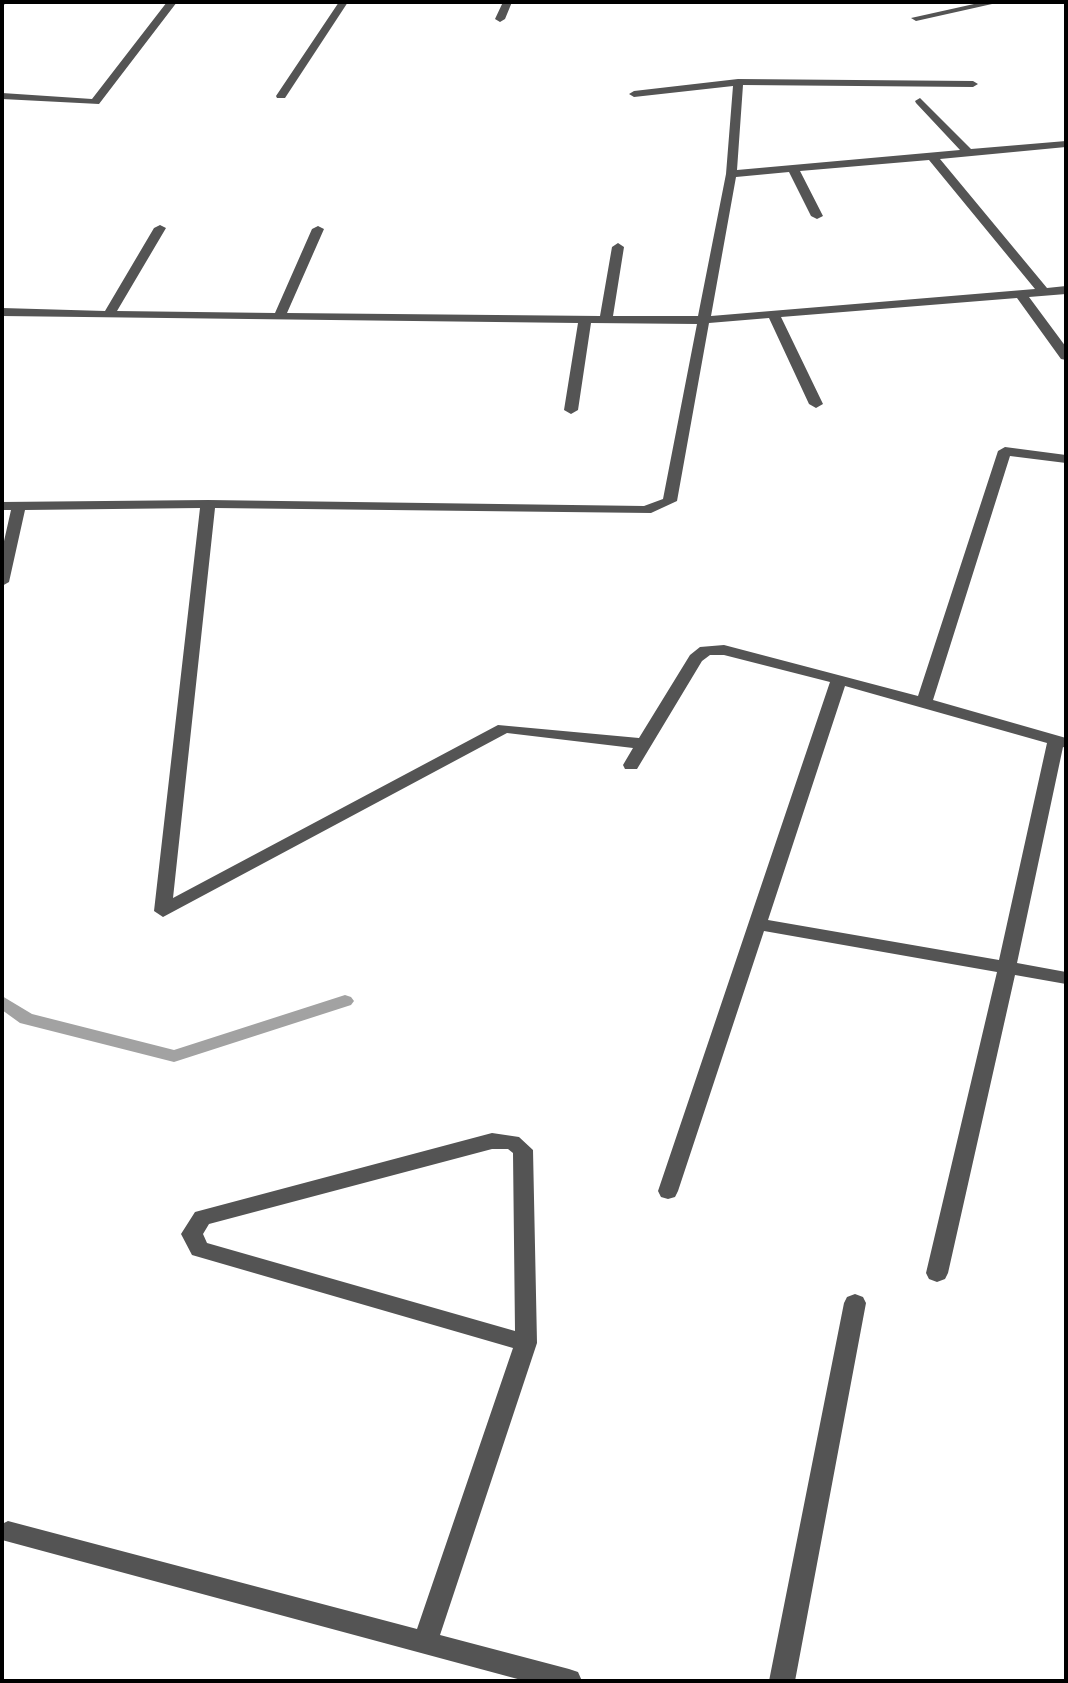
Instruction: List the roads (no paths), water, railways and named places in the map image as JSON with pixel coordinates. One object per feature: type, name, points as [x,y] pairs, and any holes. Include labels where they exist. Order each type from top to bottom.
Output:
[{"type":"street","points":[[2,96],[95,102],[172,2]]},
{"type":"street","points":[[281,96],[343,2]]},
{"type":"street","points":[[500,19],[507,2]]},
{"type":"street","points":[[916,18],[996,2]]},
{"type":"street","points":[[634,94],[738,82],[973,84]]},
{"type":"street","points":[[2,506],[208,504],[646,510],[670,501],[731,174],[738,82]]},
{"type":"street","points":[[920,101],[968,152]]},
{"type":"street","points":[[731,174],[1066,144]]},
{"type":"street","points":[[931,155],[1044,292]]},
{"type":"street","points":[[792,167],[817,216]]},
{"type":"street","points":[[109,315],[160,228]]},
{"type":"street","points":[[279,317],[318,229]]},
{"type":"street","points":[[606,320],[618,247]]},
{"type":"street","points":[[2,312],[704,320],[1066,290]]},
{"type":"street","points":[[1021,294],[1066,356]]},
{"type":"street","points":[[774,316],[816,404]]},
{"type":"street","points":[[571,410],[585,319]]},
{"type":"street","points":[[924,702],[1005,451],[1066,459]]},
{"type":"street","points":[[208,504],[163,911],[504,728],[646,744]]},
{"type":"street","points":[[2,582],[19,506]]},
{"type":"street","points":[[631,765],[696,658],[706,650],[724,650],[839,679],[1061,741],[937,1273]]},
{"type":"street","points":[[668,1191],[839,679]]},
{"type":"street","points":[[757,923],[1066,978]]},
{"type":"street","points":[[425,1643],[526,1343],[523,1150],[512,1142],[492,1141],[202,1218],[192,1234],[200,1249],[526,1343]]},
{"type":"street","points":[[782,1681],[855,1303]]},
{"type":"street","points":[[8,1532],[569,1681]]},
{"type":"waterway","points":[[2,1002],[26,1019],[174,1056],[345,1001]]}]
